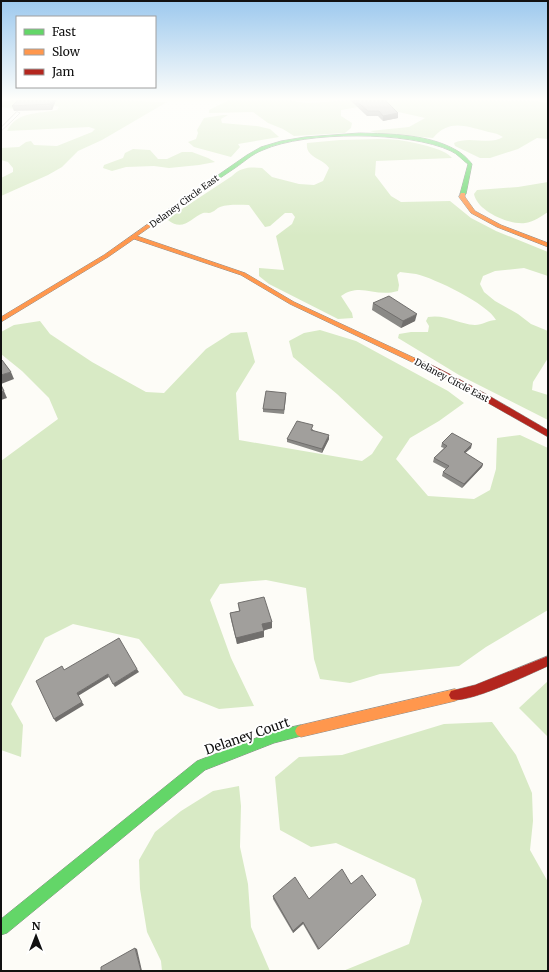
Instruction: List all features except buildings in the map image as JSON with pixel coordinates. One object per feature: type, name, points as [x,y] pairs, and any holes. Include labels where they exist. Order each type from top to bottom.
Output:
[{"type":"street","name":"Delaney Circle East","points":[[1,320],[13,314],[134,237],[201,188],[262,148],[270,145]]},
{"type":"street","name":"Delaney Circle East","points":[[441,145],[454,150],[470,164],[462,197],[473,212],[499,226],[548,245]]},
{"type":"street","name":"Delaney Circle East","points":[[134,237],[243,274],[292,303],[440,372],[548,434]]},
{"type":"street","name":"Delaney Court","points":[[2,928],[201,765],[274,737],[475,691],[548,661]]},
{"type":"green space","points":[[21,145],[90,145],[78,151],[62,167],[48,175],[1,196],[1,178],[13,172],[13,168],[8,162],[1,160],[1,148],[19,147]]},
{"type":"green space","points":[[192,145],[239,145],[240,147],[231,157]]},
{"type":"green space","points":[[307,145],[424,145],[442,151],[452,158],[376,161],[375,175],[391,196],[401,202],[450,201],[471,218],[496,231],[548,252],[548,276],[524,268],[495,271],[483,276],[480,284],[484,292],[495,301],[518,314],[531,324],[548,331],[548,358],[533,382],[532,390],[548,395],[548,420],[459,375],[398,338],[399,334],[428,332],[429,326],[426,321],[428,317],[441,317],[475,325],[496,320],[483,307],[460,292],[424,276],[400,272],[397,275],[399,285],[398,291],[382,293],[355,290],[341,296],[352,313],[353,318],[338,319],[269,284],[259,276],[259,268],[284,270],[276,236],[292,224],[295,217],[292,213],[285,213],[270,226],[265,227],[249,205],[223,206],[211,213],[203,213],[187,223],[178,225],[168,220],[173,215],[235,173],[246,168],[262,168],[272,177],[299,184],[314,185],[323,181],[329,168],[312,155],[307,148]]},
{"type":"green space","points":[[524,145],[518,149],[490,158],[480,158],[455,146]]},
{"type":"green space","points":[[133,149],[150,150],[158,159],[167,159],[182,152],[192,152],[215,162],[169,168],[154,166],[126,167],[112,171],[103,168],[104,165],[123,158],[125,153]]},
{"type":"green space","points":[[548,182],[548,212],[525,223],[511,222],[495,216],[481,206],[476,200],[474,194],[477,190],[518,187]]},
{"type":"green space","points":[[40,321],[50,334],[92,362],[146,392],[164,393],[206,349],[231,333],[247,332],[255,362],[236,393],[239,440],[362,461],[372,454],[383,437],[337,394],[293,357],[289,341],[304,333],[320,330],[356,341],[448,391],[464,403],[439,421],[410,438],[396,459],[428,496],[474,499],[490,490],[496,469],[497,438],[520,435],[548,448],[548,610],[486,647],[459,666],[380,674],[350,683],[320,679],[314,659],[306,588],[266,580],[220,584],[210,600],[231,658],[254,706],[219,709],[184,695],[139,639],[73,624],[45,638],[11,704],[23,725],[21,757],[1,750],[1,461],[58,419],[49,398],[22,371],[1,354],[1,332],[14,325]]},
{"type":"green space","points":[[548,681],[548,737],[519,708]]},
{"type":"green space","points":[[492,722],[516,755],[532,793],[533,821],[530,850],[548,882],[548,971],[343,971],[409,944],[422,901],[415,879],[336,843],[311,847],[280,830],[275,777],[299,757],[342,755],[444,724]]},
{"type":"green space","points":[[239,786],[241,806],[240,847],[248,884],[251,927],[270,971],[162,971],[161,961],[147,932],[140,889],[139,860],[155,832],[181,811],[213,791]]},
{"type":"traffic: fast","points":[[175,207],[249,156],[263,148],[273,145]]},
{"type":"traffic: fast","points":[[443,145],[454,150],[470,164],[463,194]]},
{"type":"traffic: fast","points":[[2,928],[201,765],[274,737],[301,731]]},
{"type":"traffic: slow","points":[[463,194],[462,197],[473,212],[499,226],[548,245]]},
{"type":"traffic: slow","points":[[1,320],[106,256],[175,207]]},
{"type":"traffic: slow","points":[[134,237],[243,274],[292,303],[417,361]]},
{"type":"traffic: slow","points":[[301,731],[455,695]]},
{"type":"traffic: jam","points":[[417,361],[440,372],[548,434]]},
{"type":"traffic: jam","points":[[455,695],[475,691],[548,661]]}]
